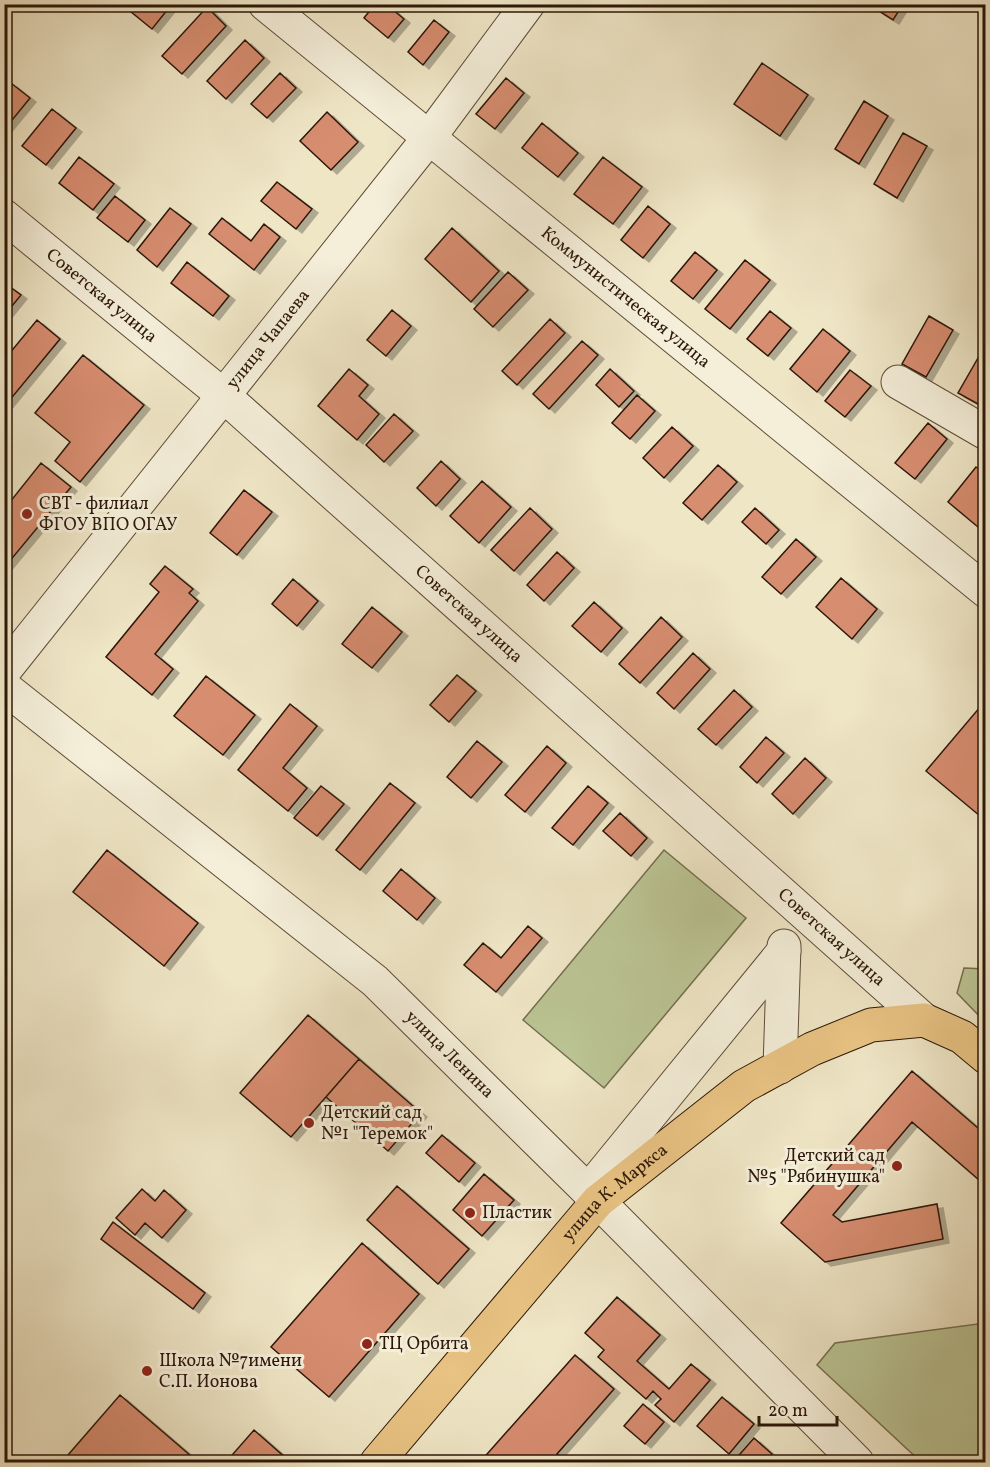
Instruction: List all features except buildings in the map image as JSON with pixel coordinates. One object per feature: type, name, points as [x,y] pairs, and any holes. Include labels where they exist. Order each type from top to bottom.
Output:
[{"type":"main road","name":"улица К. Маркса","points":[[377,1462],[593,1196],[744,1086],[812,1049],[871,1025],[924,1020]]},
{"type":"main road","points":[[924,1020],[962,1037],[986,1057]]},
{"type":"street","name":"Коммунистическая улица","points":[[265,4],[986,591]]},
{"type":"street","name":"улица Чапаева","points":[[4,671],[428,138],[528,4]]},
{"type":"street","name":"Советская улица","points":[[4,216],[224,396],[924,1020]]},
{"type":"street","points":[[898,382],[986,433]]},
{"type":"street","name":"улица Ленина","points":[[4,687],[375,981],[593,1196],[857,1462]]},
{"type":"street","points":[[780,1067],[786,898]]},
{"type":"street","points":[[593,1196],[784,951]]},
{"type":"green space","points":[[664,850],[746,918],[604,1088],[523,1020]]},
{"type":"green space","points":[[964,968],[985,969],[985,1022],[957,993]]},
{"type":"green space","points":[[985,1323],[985,1462],[921,1462],[817,1365],[835,1343]]},
{"type":"place","name":"СВТ - филиал ФГОУ ВПО ОГАУ","points":[[27,514]]},
{"type":"place","name":"Детский сад №1 \"Теремок\"","points":[[309,1123]]},
{"type":"place","name":"Детский сад №5 \"Рябинушка\"","points":[[897,1166]]},
{"type":"place","name":"Пластик","points":[[470,1213]]},
{"type":"place","name":"ТЦ Орбита","points":[[367,1344]]},
{"type":"place","name":"Школа №7имени С.П. Ионова","points":[[147,1371]]}]
